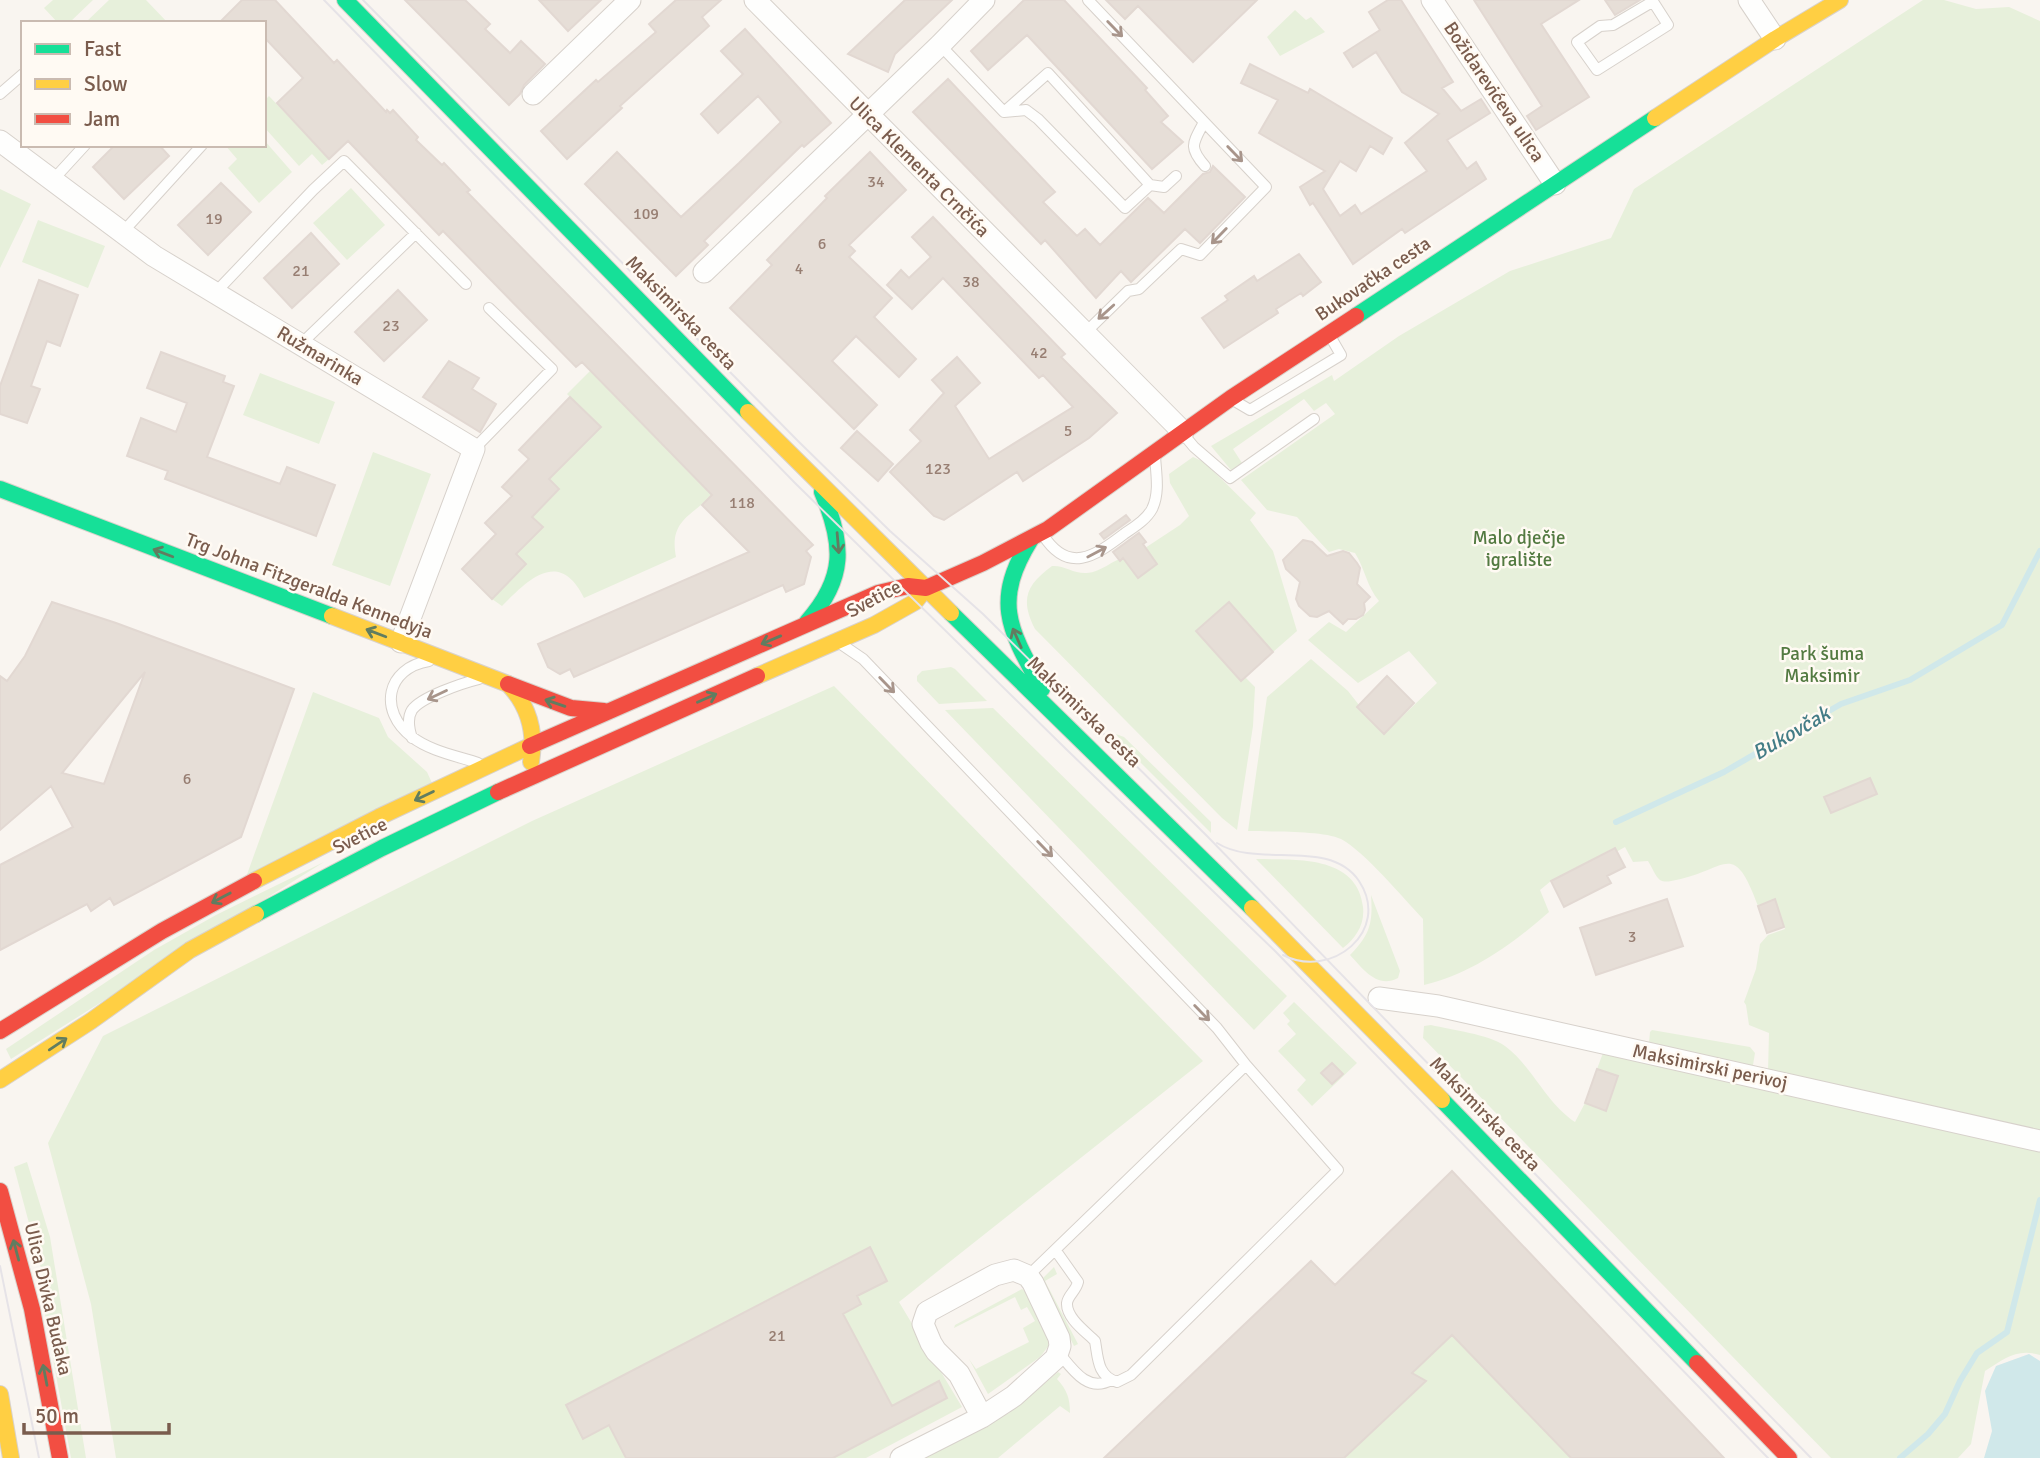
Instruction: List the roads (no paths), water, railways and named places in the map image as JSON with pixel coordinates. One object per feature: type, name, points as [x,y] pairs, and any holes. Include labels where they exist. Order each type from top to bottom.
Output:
[{"type":"main road","name":"Maksimirska cesta","points":[[345,0],[815,480],[1308,962],[1789,1458]]},
{"type":"main road","name":"Bukovačka cesta","points":[[926,588],[1036,536],[1231,398],[1774,39],[1840,0]]},
{"type":"main road","points":[[804,625],[826,601],[838,568],[839,544],[835,522],[815,480]]},
{"type":"main road","name":"Trg Johna Fitzgeralda Kennedyja","points":[[0,489],[571,708],[604,711]]},
{"type":"main road","points":[[1036,536],[1012,572],[1007,587],[1007,614],[1017,642],[1058,716]]},
{"type":"main road","name":"Svetice","points":[[0,1031],[199,910],[491,768],[533,743],[888,590],[908,586],[926,588]]},
{"type":"main road","name":"Svetice","points":[[0,1080],[51,1049],[169,965],[222,931],[517,777],[900,612],[926,588]]},
{"type":"main road","points":[[508,684],[517,692],[526,708],[533,743],[532,757],[517,777]]},
{"type":"main road","name":"Ulica Divka Budaka","points":[[0,1191],[34,1319],[60,1458]]},
{"type":"main road","points":[[0,1394],[11,1458]]},
{"type":"street","points":[[533,94],[630,0]]},
{"type":"street","name":"Ulica Klementa Crnčića","points":[[755,0],[1183,432]]},
{"type":"street","points":[[704,272],[984,0]]},
{"type":"street","name":"Božidarevićeva ulica","points":[[1432,0],[1555,184]]},
{"type":"street","points":[[1749,0],[1774,39]]},
{"type":"street","name":"Ružmarinka","points":[[0,141],[121,234],[214,294],[474,449]]},
{"type":"street","points":[[401,642],[474,449]]},
{"type":"street","name":"Maksimirski perivoj","points":[[1379,998],[1438,1006],[2040,1141]]},
{"type":"street","points":[[901,1458],[982,1417],[1014,1396],[1056,1358],[1059,1353],[1059,1338],[1033,1283],[1021,1272],[1006,1270],[934,1307],[924,1317],[923,1324],[931,1343],[959,1374],[982,1417]]},
{"type":"lane","points":[[1083,334],[1128,291],[1139,289],[1181,249],[1200,255],[1266,187],[1088,0]]},
{"type":"lane","points":[[1652,1],[1668,25],[1597,70],[1577,42],[1600,26],[1613,24],[1652,1]]},
{"type":"lane","points":[[940,45],[1004,112]]},
{"type":"lane","points":[[1004,112],[1048,73],[1150,185],[1164,187],[1176,176]]},
{"type":"lane","points":[[0,94],[21,76]]},
{"type":"lane","points":[[1004,112],[1026,110],[1038,119],[1125,208],[1150,185]]},
{"type":"lane","points":[[1204,122],[1194,143],[1194,153],[1205,166]]},
{"type":"lane","points":[[52,181],[83,147]]},
{"type":"lane","points":[[121,234],[202,147]]},
{"type":"lane","points":[[214,294],[344,161],[466,284]]},
{"type":"lane","points":[[301,344],[416,233]]},
{"type":"lane","points":[[474,449],[552,369],[489,308]]},
{"type":"lane","points":[[1231,398],[1250,410],[1342,355],[1328,334]]},
{"type":"lane","points":[[1183,432],[1194,447],[1230,478],[1314,419]]},
{"type":"lane","points":[[1036,536],[1058,553],[1074,559],[1091,556],[1119,538],[1146,518],[1154,504],[1157,486],[1155,453]]},
{"type":"lane","points":[[835,642],[849,648],[863,659],[1217,1028],[1338,1170],[1131,1375],[1116,1382],[1111,1380],[1097,1361],[1095,1341],[1073,1319],[1068,1310],[1067,1303],[1078,1282],[1056,1251]]},
{"type":"lane","points":[[446,660],[416,664],[402,673],[395,680],[391,705],[399,724],[412,737],[431,747],[491,768]]},
{"type":"lane","points":[[412,737],[409,729],[410,714],[418,704],[456,686],[492,678]]},
{"type":"lane","points":[[1028,1276],[1246,1065]]},
{"type":"lane","points":[[1059,1353],[1076,1374],[1090,1384],[1101,1385],[1111,1380]]},
{"type":"water","points":[[2029,1354],[2040,1361],[2040,1458],[1984,1458],[1992,1431],[1985,1391],[1996,1366]]},
{"type":"waterway","name":"Bukovčak","points":[[1616,822],[1724,772],[1841,704],[1910,680],[2002,625],[2040,551]]},
{"type":"waterway","points":[[1900,1458],[1928,1434],[1945,1414],[1977,1353],[2007,1332],[2040,1200]]},
{"type":"tram line","points":[[324,0],[795,483],[1276,952],[1768,1458]]},
{"type":"tram line","points":[[363,0],[798,441],[890,531],[983,614],[1207,836],[1811,1458]]},
{"type":"tram line","points":[[1217,843],[1252,854],[1312,856],[1330,860],[1346,868],[1359,881],[1367,900],[1368,917],[1362,933],[1351,946],[1337,956],[1320,961],[1301,961],[1283,955]]},
{"type":"tram line","points":[[0,1266],[39,1458]]},
{"type":"park label","name":"Malo dječje igralište","points":[[1519,549]]},
{"type":"park label","name":"Park šuma Maksimir","points":[[1822,665]]}]
